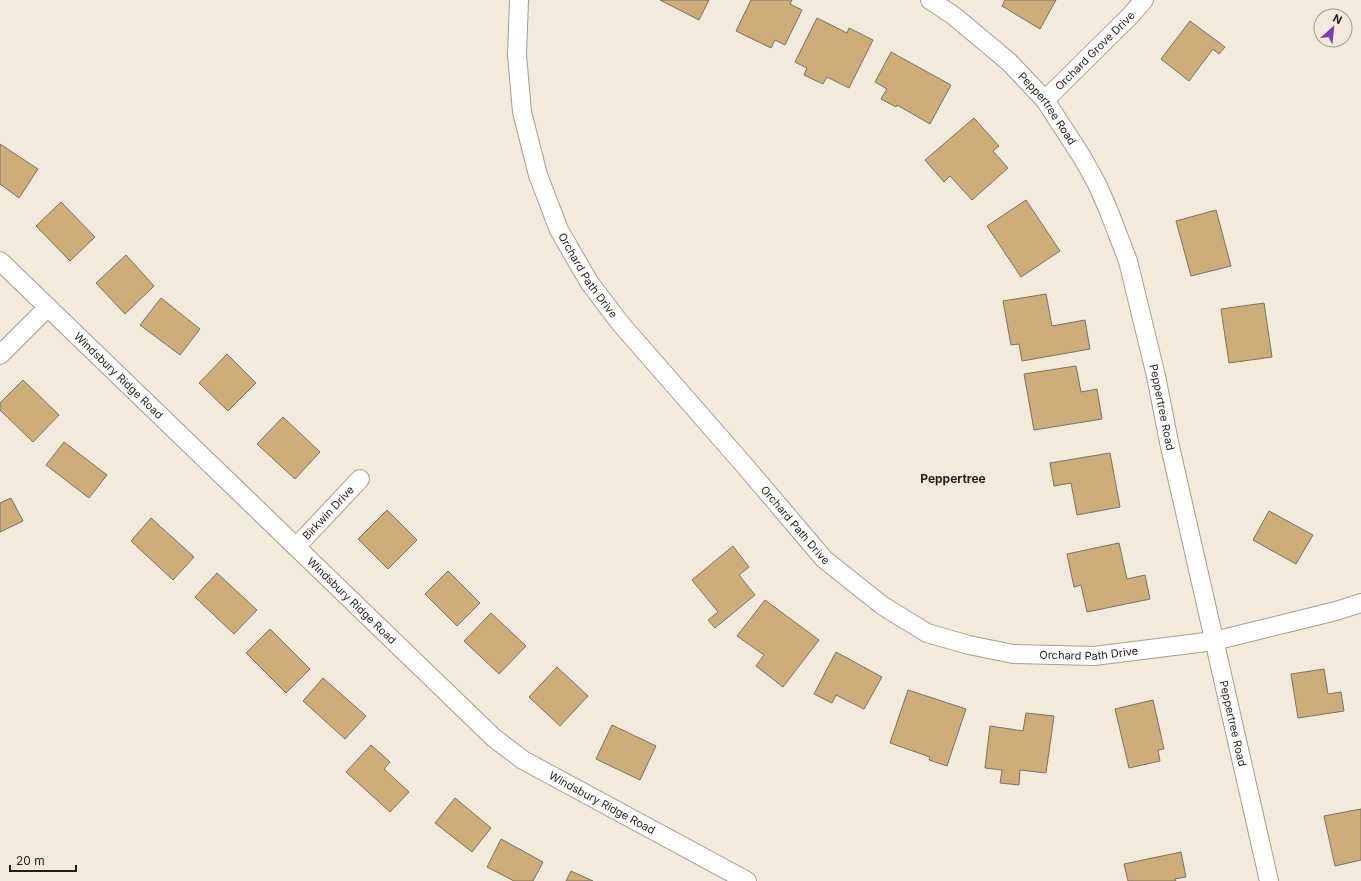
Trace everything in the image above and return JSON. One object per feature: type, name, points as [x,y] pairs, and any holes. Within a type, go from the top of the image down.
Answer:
[{"type":"street","name":"Orchard Path Drive","points":[[519,0],[517,55],[522,112],[538,174],[559,230],[589,282],[620,323],[824,559],[883,606],[927,633],[969,645],[1013,654],[1094,656],[1214,641],[1336,611],[1361,603]]},
{"type":"street","name":"Peppertree Road","points":[[930,0],[954,16],[1009,62],[1045,100],[1082,157],[1097,184],[1128,260],[1156,376],[1169,442],[1269,881]]},
{"type":"street","name":"Orchard Grove Drive","points":[[1045,100],[1124,22],[1144,0]]},
{"type":"street","name":"Windsbury Ridge Road","points":[[0,261],[494,738],[523,760],[747,881]]},
{"type":"street","points":[[0,355],[48,307]]},
{"type":"street","name":"Birkwin Drive","points":[[296,547],[360,479]]},
{"type":"building","points":[[660,0],[709,0],[699,20]]},
{"type":"building","points":[[751,0],[792,0],[790,4],[802,10],[785,45],[775,40],[771,48],[736,31]]},
{"type":"building","points":[[1005,0],[1056,0],[1040,29],[1002,6]]},
{"type":"building","points":[[817,18],[847,33],[849,28],[873,40],[849,88],[827,77],[823,84],[804,75],[807,68],[795,62]]},
{"type":"building","points":[[1190,21],[1225,47],[1219,54],[1213,49],[1189,81],[1161,59]]},
{"type":"building","points":[[891,52],[951,85],[930,124],[897,105],[896,107],[881,99],[887,89],[875,82]]},
{"type":"building","points":[[974,118],[999,146],[993,151],[1008,168],[972,200],[950,176],[944,182],[925,160]]},
{"type":"building","points":[[0,144],[38,169],[19,198],[0,184]]},
{"type":"building","points":[[1026,200],[1060,251],[1021,277],[987,226]]},
{"type":"building","points":[[61,202],[95,237],[70,261],[36,226]]},
{"type":"building","points":[[1216,210],[1231,266],[1191,276],[1176,221]]},
{"type":"building","points":[[126,255],[154,286],[125,314],[96,283]]},
{"type":"building","points":[[1046,294],[1052,326],[1085,320],[1090,349],[1022,361],[1019,344],[1011,345],[1003,301]]},
{"type":"building","points":[[161,298],[200,329],[180,355],[140,325]]},
{"type":"building","points":[[1264,303],[1272,357],[1229,363],[1221,309]]},
{"type":"building","points":[[227,354],[256,383],[228,411],[199,383]]},
{"type":"building","points":[[1076,366],[1081,392],[1097,389],[1102,419],[1034,430],[1024,374]]},
{"type":"building","points":[[23,380],[59,415],[33,442],[0,410],[0,403]]},
{"type":"building","points":[[283,417],[320,452],[295,479],[257,444]]},
{"type":"building","points":[[64,442],[107,475],[89,498],[46,465]]},
{"type":"building","points":[[1110,453],[1120,507],[1077,515],[1071,483],[1054,486],[1050,463]]},
{"type":"building","points":[[11,498],[23,521],[0,532],[0,503]]},
{"type":"building","points":[[387,510],[417,540],[388,569],[358,539]]},
{"type":"building","points":[[1269,511],[1313,535],[1296,564],[1253,540]]},
{"type":"building","points":[[151,518],[194,557],[173,580],[131,541]]},
{"type":"building","points":[[1119,543],[1127,579],[1145,575],[1150,599],[1087,612],[1081,585],[1074,587],[1067,554]]},
{"type":"building","points":[[733,546],[749,567],[739,575],[755,595],[715,628],[708,620],[718,612],[692,580]]},
{"type":"building","points":[[448,571],[480,603],[457,626],[425,594]]},
{"type":"building","points":[[217,573],[257,610],[234,634],[195,597]]},
{"type":"building","points":[[765,600],[819,640],[783,687],[756,666],[764,655],[737,636]]},
{"type":"building","points":[[491,613],[526,646],[499,674],[464,641]]},
{"type":"building","points":[[270,629],[310,669],[286,693],[246,653]]},
{"type":"building","points":[[836,652],[882,677],[864,709],[836,695],[832,703],[814,694]]},
{"type":"building","points":[[557,667],[588,696],[560,726],[529,697]]},
{"type":"building","points":[[1324,669],[1328,694],[1341,692],[1344,711],[1298,718],[1291,674]]},
{"type":"building","points":[[323,678],[366,716],[345,739],[303,701]]},
{"type":"building","points":[[908,690],[966,709],[947,766],[929,760],[930,757],[890,743]]},
{"type":"building","points":[[1153,700],[1164,749],[1158,750],[1160,761],[1129,768],[1115,709]]},
{"type":"building","points":[[1026,713],[1054,716],[1046,773],[1020,770],[1019,785],[1000,783],[1002,770],[985,768],[990,726],[1023,731]]},
{"type":"building","points":[[612,725],[656,746],[640,780],[596,759]]},
{"type":"building","points":[[371,745],[390,762],[384,769],[409,792],[390,812],[346,772]]},
{"type":"building","points":[[455,798],[491,828],[472,852],[435,823]]},
{"type":"building","points":[[1361,809],[1361,860],[1335,866],[1324,816]]},
{"type":"building","points":[[501,839],[543,862],[533,881],[514,881],[487,867]]},
{"type":"building","points":[[1181,852],[1186,877],[1175,879],[1176,881],[1128,881],[1124,864]]},
{"type":"building","points":[[571,871],[593,881],[566,881]]},
{"type":"district","name":"Peppertree","points":[[953,479]]}]
